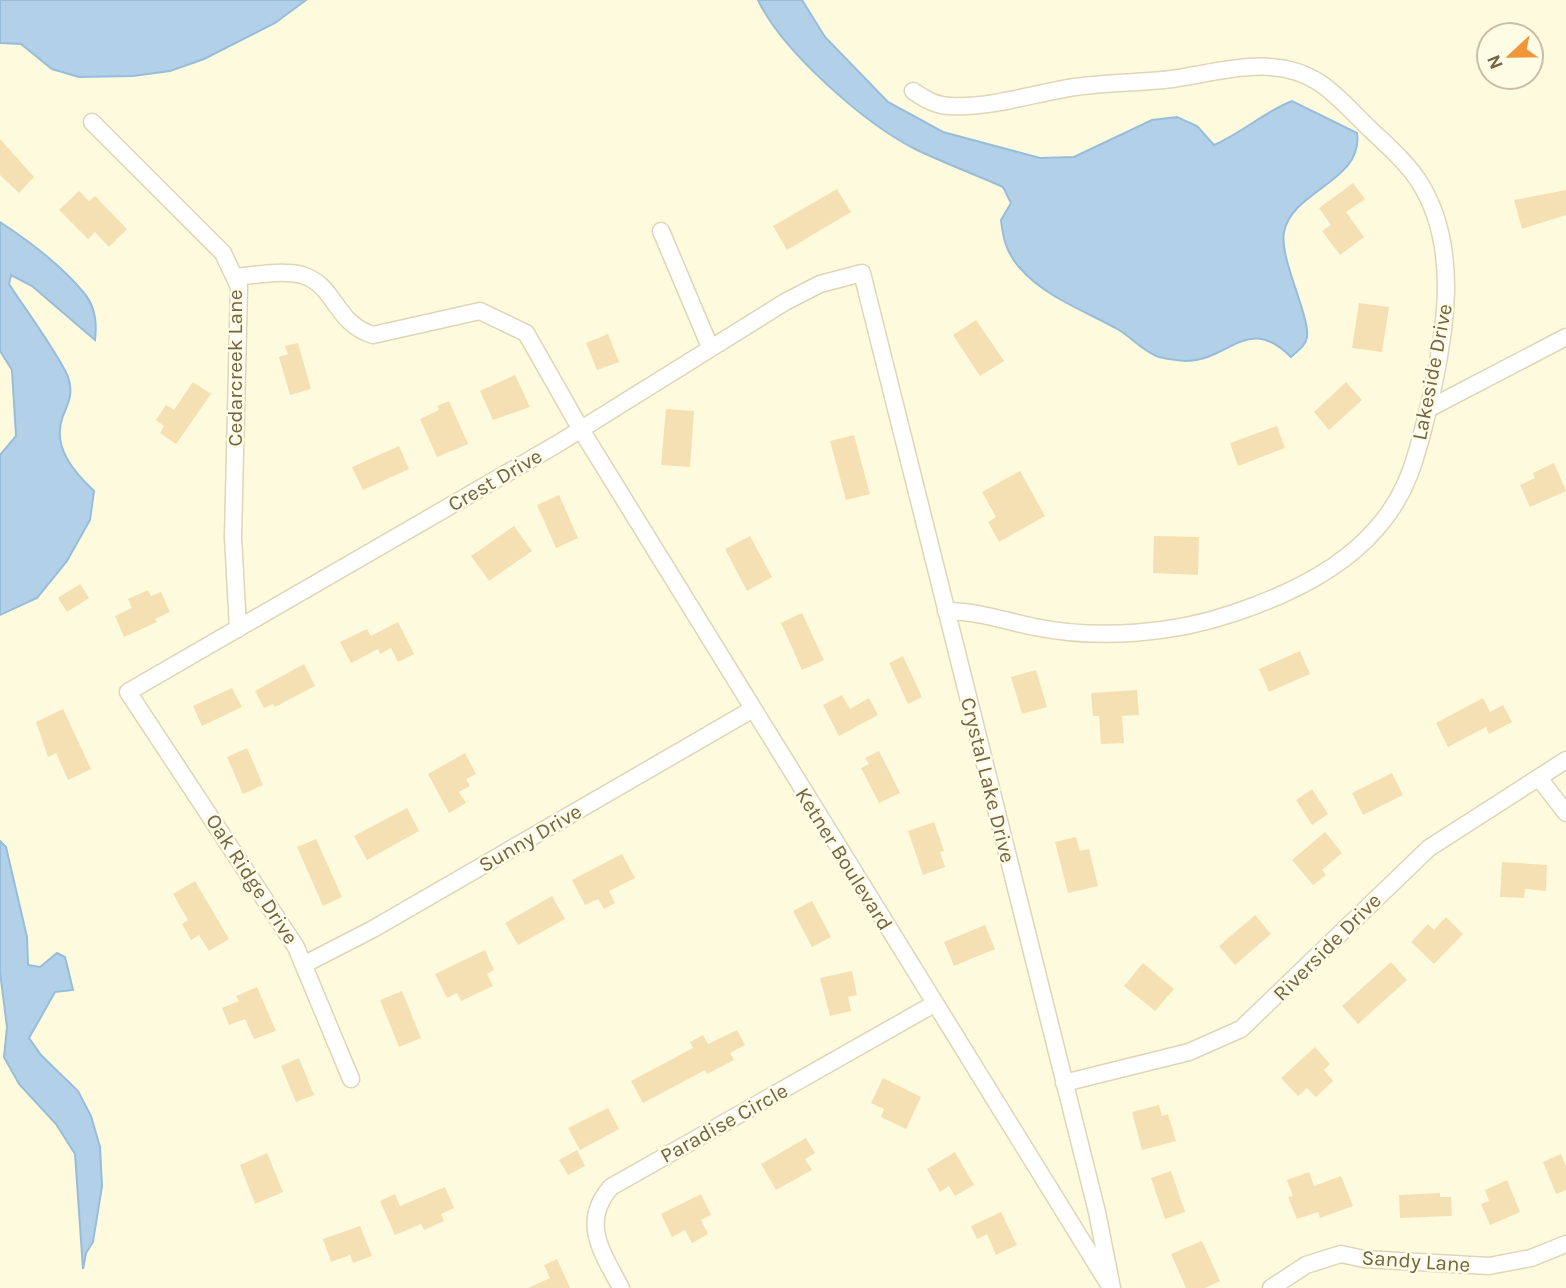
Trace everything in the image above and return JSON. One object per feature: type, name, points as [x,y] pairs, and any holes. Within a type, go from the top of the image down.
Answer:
[{"type":"street","name":"Lakeside Drive","points":[[913,91],[929,102],[948,106],[969,105],[1077,87],[1174,79],[1272,65],[1296,70],[1318,81],[1389,144],[1417,178],[1430,202],[1443,250],[1447,293],[1428,409],[1412,473],[1403,493],[1377,529],[1329,568],[1273,598],[1231,614],[1187,625],[1106,633],[1068,632],[989,615],[946,611]]},
{"type":"street","name":"Cedarcreek Lane","points":[[92,122],[223,253],[239,287],[233,537],[238,628]]},
{"type":"street","points":[[661,230],[710,348]]},
{"type":"street","name":"Crest Drive","points":[[128,692],[580,428],[820,284],[862,273]]},
{"type":"street","name":"Crystal Lake Drive","points":[[862,273],[1097,1212],[1111,1288]]},
{"type":"street","name":"Ketner Boulevard","points":[[235,277],[276,274],[307,278],[329,294],[345,319],[356,330],[373,335],[480,311],[526,332],[580,428],[1111,1288]]},
{"type":"street","points":[[1428,409],[1566,337]]},
{"type":"street","name":"Oak Ridge Drive","points":[[128,692],[305,964],[351,1079]]},
{"type":"street","name":"Sunny Drive","points":[[305,964],[373,929],[752,709]]},
{"type":"street","name":"Riverside Drive","points":[[1064,1083],[1189,1052],[1241,1029],[1429,848],[1566,760]]},
{"type":"street","points":[[1539,778],[1566,813]]},
{"type":"street","name":"Paradise Circle","points":[[621,1288],[595,1230],[594,1213],[611,1187],[934,1004]]},
{"type":"street","name":"Sandy Lane","points":[[1271,1288],[1306,1265],[1341,1254],[1364,1259],[1489,1266],[1531,1258],[1566,1244]]},
{"type":"water","points":[[0,0],[306,0],[275,23],[204,59],[170,71],[133,76],[79,77],[52,69],[21,44],[0,43]]},
{"type":"water","points":[[758,0],[802,0],[825,37],[888,102],[943,132],[1040,158],[1074,157],[1152,120],[1177,117],[1197,126],[1214,145],[1292,101],[1357,133],[1356,149],[1350,163],[1300,206],[1290,218],[1284,232],[1286,256],[1307,328],[1305,343],[1291,357],[1276,345],[1262,339],[1250,339],[1201,359],[1185,361],[1159,357],[1119,330],[1054,296],[1030,278],[1009,252],[1001,220],[1011,203],[1003,187],[915,149],[872,122],[805,63],[785,41]]},
{"type":"water","points":[[0,222],[45,254],[66,273],[91,304],[96,328],[95,340],[32,286],[11,275],[9,284],[66,372],[70,395],[60,427],[62,448],[72,467],[94,491],[90,520],[67,561],[37,598],[0,615],[0,455],[16,436],[12,370],[0,351]]},
{"type":"water","points":[[0,841],[6,847],[27,937],[28,965],[40,967],[57,953],[65,957],[73,990],[55,992],[29,1038],[41,1055],[78,1091],[91,1116],[100,1147],[102,1186],[93,1242],[86,1253],[83,1269],[75,1154],[56,1124],[19,1084],[4,1057],[7,1027],[0,972]]},
{"type":"building","points":[[0,139],[34,177],[19,193],[0,175]]},
{"type":"building","points":[[1353,183],[1365,199],[1346,212],[1364,237],[1340,255],[1322,231],[1331,225],[1319,208]]},
{"type":"building","points":[[837,189],[851,212],[787,250],[773,226]]},
{"type":"building","points":[[1566,190],[1566,215],[1522,229],[1514,200]]},
{"type":"building","points":[[79,191],[89,201],[95,196],[127,229],[109,247],[95,232],[88,239],[59,210]]},
{"type":"building","points":[[1359,303],[1389,307],[1382,352],[1352,348]]},
{"type":"building","points":[[976,320],[1004,361],[980,376],[953,335]]},
{"type":"building","points":[[608,334],[619,362],[597,370],[586,343]]},
{"type":"building","points":[[298,343],[311,389],[290,395],[279,357],[288,354],[285,346]]},
{"type":"building","points":[[515,375],[530,407],[493,420],[480,391]]},
{"type":"building","points":[[193,382],[211,394],[176,444],[160,433],[164,426],[156,420],[166,405],[174,410]]},
{"type":"building","points":[[1346,382],[1362,400],[1329,430],[1314,412]]},
{"type":"building","points":[[449,401],[468,444],[437,457],[420,419],[439,410],[437,406]]},
{"type":"building","points":[[666,409],[694,411],[690,467],[661,465]]},
{"type":"building","points":[[1277,426],[1285,448],[1238,466],[1230,443]]},
{"type":"building","points":[[854,435],[870,494],[846,500],[830,441]]},
{"type":"building","points":[[399,446],[409,469],[363,490],[352,467]]},
{"type":"building","points":[[1554,463],[1566,491],[1530,507],[1520,485],[1535,478],[1533,473]]},
{"type":"building","points":[[1020,471],[1045,516],[999,542],[988,522],[996,517],[982,492]]},
{"type":"building","points":[[559,495],[578,538],[556,548],[537,505]]},
{"type":"building","points":[[514,526],[532,551],[489,581],[471,556]]},
{"type":"building","points":[[750,536],[772,577],[747,591],[725,549]]},
{"type":"building","points":[[1154,536],[1199,537],[1198,575],[1153,573]]},
{"type":"building","points":[[80,584],[89,598],[67,612],[58,598]]},
{"type":"building","points":[[148,590],[151,596],[161,592],[170,612],[155,619],[157,622],[124,637],[115,616],[132,608],[128,599]]},
{"type":"building","points":[[802,613],[824,660],[802,670],[781,623]]},
{"type":"building","points":[[398,622],[414,654],[398,662],[391,648],[380,654],[378,649],[351,663],[340,642],[367,629],[371,636]]},
{"type":"building","points":[[1300,651],[1310,674],[1269,692],[1259,669]]},
{"type":"building","points":[[903,656],[922,697],[908,704],[889,663]]},
{"type":"building","points":[[304,664],[315,686],[275,707],[273,704],[264,708],[255,691]]},
{"type":"building","points":[[1036,670],[1047,707],[1022,714],[1011,677]]},
{"type":"building","points":[[232,688],[242,707],[202,726],[193,706]]},
{"type":"building","points":[[1137,690],[1139,715],[1122,716],[1124,743],[1101,744],[1099,716],[1093,716],[1091,693]]},
{"type":"building","points":[[842,695],[850,709],[869,698],[878,715],[839,736],[823,705]]},
{"type":"building","points":[[1483,698],[1490,712],[1503,705],[1512,722],[1489,734],[1486,727],[1448,747],[1436,723]]},
{"type":"building","points":[[63,709],[91,769],[68,780],[56,753],[48,757],[36,722]]},
{"type":"building","points":[[247,748],[263,785],[243,794],[227,757]]},
{"type":"building","points":[[879,751],[900,793],[879,803],[861,768],[869,764],[865,758]]},
{"type":"building","points":[[465,753],[476,774],[466,779],[470,786],[459,792],[466,803],[449,813],[428,774]]},
{"type":"building","points":[[1392,773],[1403,795],[1363,815],[1352,793]]},
{"type":"building","points":[[1312,789],[1328,814],[1312,825],[1296,800]]},
{"type":"building","points":[[407,808],[419,831],[367,860],[354,836]]},
{"type":"building","points":[[934,822],[944,851],[940,852],[945,867],[923,875],[908,831]]},
{"type":"building","points":[[1325,832],[1342,853],[1322,870],[1326,875],[1313,885],[1292,860]]},
{"type":"building","points":[[1076,837],[1080,851],[1089,849],[1098,886],[1068,893],[1055,842]]},
{"type":"building","points":[[316,839],[342,897],[323,906],[297,847]]},
{"type":"building","points":[[622,854],[635,878],[609,891],[615,903],[604,909],[598,899],[585,905],[572,880]]},
{"type":"building","points":[[1502,862],[1547,865],[1546,891],[1525,889],[1524,898],[1500,897]]},
{"type":"building","points":[[195,881],[229,939],[209,951],[199,935],[191,940],[182,924],[188,920],[173,894]]},
{"type":"building","points":[[552,896],[565,919],[518,945],[505,923]]},
{"type":"building","points":[[812,901],[831,937],[812,947],[793,911]]},
{"type":"building","points":[[1255,915],[1271,934],[1235,965],[1219,946]]},
{"type":"building","points":[[1446,917],[1463,934],[1434,964],[1411,942],[1428,924],[1434,930]]},
{"type":"building","points":[[985,925],[995,949],[954,966],[944,942]]},
{"type":"building","points":[[485,950],[494,970],[487,974],[493,986],[461,1001],[457,993],[447,998],[435,974]]},
{"type":"building","points":[[1391,962],[1407,980],[1358,1024],[1342,1006]]},
{"type":"building","points":[[1143,963],[1174,989],[1155,1011],[1124,986]]},
{"type":"building","points":[[852,971],[857,995],[848,997],[851,1011],[830,1016],[820,978]]},
{"type":"building","points":[[257,987],[276,1031],[254,1039],[245,1019],[229,1025],[222,1008],[239,1001],[236,996]]},
{"type":"building","points":[[402,991],[421,1038],[399,1047],[380,1000]]},
{"type":"building","points":[[737,1030],[745,1045],[730,1053],[734,1060],[707,1074],[705,1070],[643,1103],[631,1081],[693,1048],[690,1042],[703,1035],[708,1044]]},
{"type":"building","points":[[1315,1047],[1330,1064],[1324,1070],[1333,1081],[1316,1097],[1307,1088],[1298,1096],[1281,1078]]},
{"type":"building","points":[[299,1058],[314,1095],[296,1102],[281,1066]]},
{"type":"building","points":[[883,1078],[921,1097],[906,1129],[881,1117],[884,1109],[871,1103]]},
{"type":"building","points":[[1159,1105],[1162,1116],[1168,1114],[1176,1141],[1142,1150],[1132,1112]]},
{"type":"building","points":[[608,1108],[619,1129],[580,1150],[568,1128]]},
{"type":"building","points":[[806,1138],[815,1153],[805,1159],[812,1170],[776,1190],[761,1164]]},
{"type":"building","points":[[577,1150],[585,1166],[568,1175],[559,1160]]},
{"type":"building","points":[[955,1152],[974,1185],[955,1196],[949,1186],[940,1192],[927,1169]]},
{"type":"building","points":[[267,1153],[283,1192],[255,1204],[240,1165]]},
{"type":"building","points":[[1561,1154],[1566,1166],[1566,1190],[1556,1194],[1543,1162]]},
{"type":"building","points":[[1171,1171],[1185,1212],[1165,1219],[1151,1178]]},
{"type":"building","points":[[1309,1172],[1314,1186],[1341,1176],[1353,1206],[1320,1218],[1318,1212],[1297,1219],[1288,1197],[1293,1196],[1287,1180]]},
{"type":"building","points":[[1507,1180],[1520,1212],[1490,1225],[1481,1204],[1489,1201],[1485,1190]]},
{"type":"building","points":[[445,1187],[454,1208],[441,1214],[444,1221],[424,1230],[421,1224],[395,1235],[380,1201],[395,1194],[400,1206]]},
{"type":"building","points":[[1440,1193],[1440,1197],[1451,1197],[1452,1216],[1400,1218],[1399,1195]]},
{"type":"building","points":[[701,1194],[711,1215],[701,1220],[708,1234],[692,1243],[685,1230],[672,1237],[661,1214]]},
{"type":"building","points":[[1001,1212],[1017,1245],[996,1255],[987,1234],[977,1239],[971,1226]]},
{"type":"building","points":[[360,1226],[372,1256],[353,1263],[350,1255],[331,1262],[323,1239]]},
{"type":"building","points":[[1202,1241],[1220,1281],[1205,1288],[1186,1288],[1171,1254]]},
{"type":"building","points":[[557,1259],[570,1288],[528,1288],[550,1278],[544,1265]]}]
